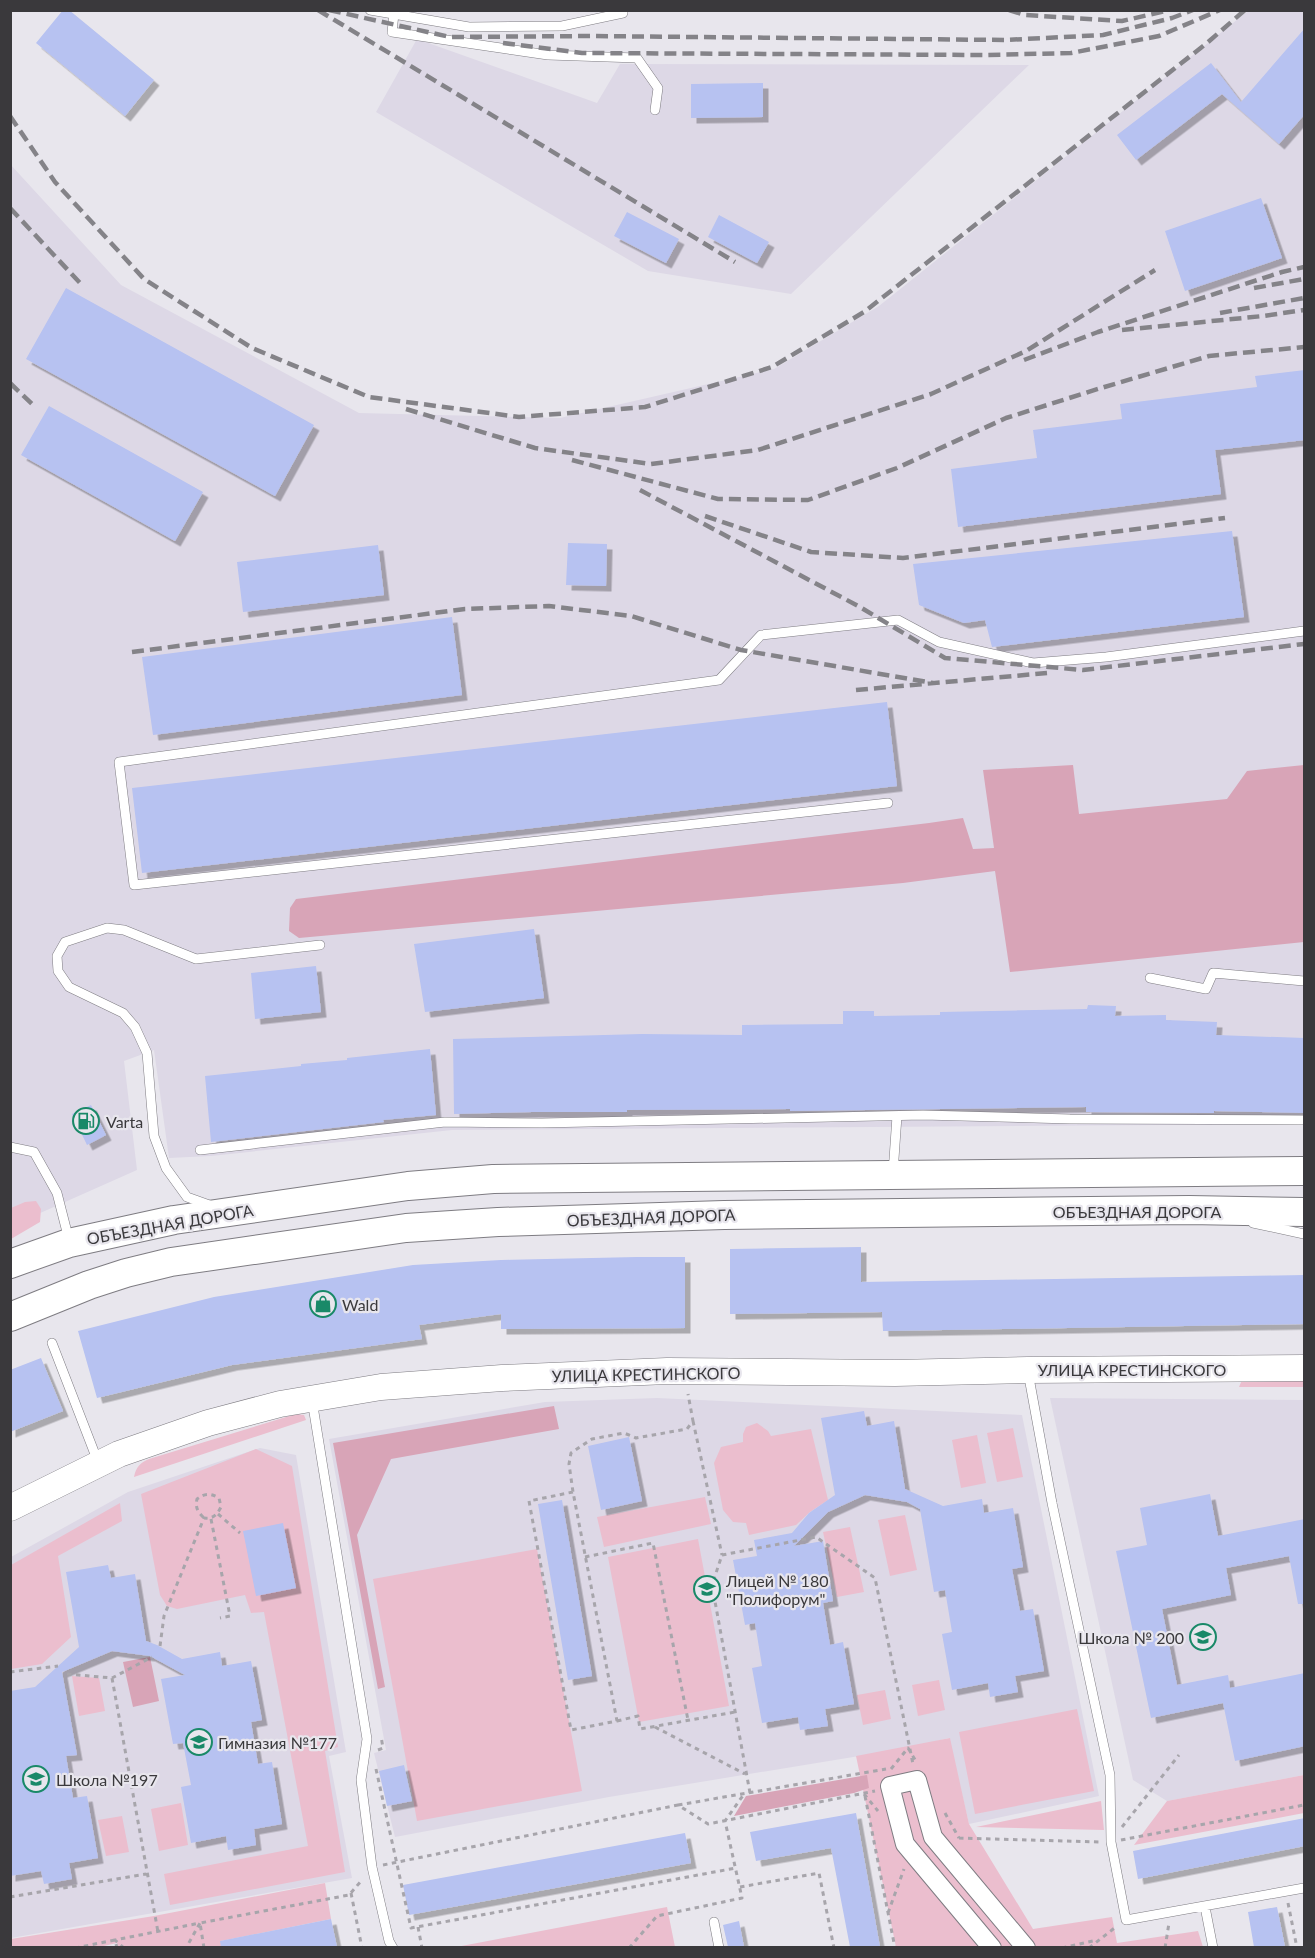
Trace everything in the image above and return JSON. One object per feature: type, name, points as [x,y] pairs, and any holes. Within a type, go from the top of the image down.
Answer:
[{"type":"main road","name":"ОБЪЕЗДНАЯ ДОРОГА","points":[[10,1264],[69,1243],[174,1220],[408,1186],[494,1179],[1305,1171]]},
{"type":"main road","name":"ОБЪЕЗДНАЯ ДОРОГА","points":[[10,1317],[89,1285],[171,1262],[406,1228],[498,1222],[724,1215],[1189,1210],[1305,1212]]},
{"type":"street","name":"УЛИЦА КРЕСТИНСКОГО","points":[[10,1508],[119,1454],[208,1424],[280,1404],[381,1387],[502,1378],[667,1371],[896,1373],[1305,1368]]},
{"type":"street","points":[[992,1947],[905,1844],[891,1777],[918,1780],[933,1837],[1026,1947]]},
{"type":"lane","points":[[370,10],[469,27],[562,26],[623,13]]},
{"type":"lane","points":[[394,14],[392,32],[548,55],[637,58],[658,88],[655,110]]},
{"type":"lane","points":[[888,803],[134,885],[119,762],[719,680],[761,635],[887,621],[898,620],[939,642],[1033,663],[1106,657],[1305,631]]},
{"type":"lane","points":[[228,1212],[187,1197],[166,1168],[153,1136],[147,1053],[135,1027],[123,1013],[69,987],[58,971],[57,956],[65,942],[106,928],[124,930],[195,958],[320,945]]},
{"type":"lane","points":[[1150,978],[1206,989],[1214,973],[1305,981]]},
{"type":"lane","points":[[200,1150],[445,1122],[542,1123],[897,1116],[1305,1120]]},
{"type":"lane","points":[[893,1175],[897,1116]]},
{"type":"lane","points":[[10,1147],[34,1152],[57,1193],[69,1243]]},
{"type":"lane","points":[[1189,1210],[1305,1234]]},
{"type":"lane","points":[[52,1343],[99,1464]]},
{"type":"lane","points":[[1028,1370],[1052,1503],[1110,1775],[1111,1842],[1126,1920],[1305,1888]]},
{"type":"lane","points":[[312,1398],[367,1738],[361,1780],[372,1867],[389,1941],[393,1947]]},
{"type":"lane","points":[[1205,1907],[1213,1947]]},
{"type":"lane","points":[[714,1922],[719,1947]]},
{"type":"path","points":[[688,1394],[722,1555],[712,1585],[750,1793]]},
{"type":"path","points":[[617,1720],[573,1492],[569,1464],[571,1453],[592,1439],[624,1433],[636,1438],[687,1429],[693,1421]]},
{"type":"path","points":[[573,1492],[529,1501],[571,1730],[638,1716],[640,1729],[735,1712]]},
{"type":"path","points":[[212,1493],[219,1498],[221,1507],[218,1514],[211,1518],[204,1518],[198,1512],[197,1498],[212,1493]]},
{"type":"path","points":[[218,1514],[240,1533]]},
{"type":"path","points":[[160,1646],[164,1616],[204,1518]]},
{"type":"path","points":[[211,1518],[230,1616],[220,1618]]},
{"type":"path","points":[[722,1555],[816,1538],[875,1578],[909,1748],[918,1780]]},
{"type":"path","points":[[585,1557],[653,1543],[688,1720]]},
{"type":"path","points":[[67,1674],[112,1678],[152,1657]]},
{"type":"path","points":[[10,1672],[58,1666]]},
{"type":"path","points":[[112,1678],[158,1932]]},
{"type":"path","points":[[654,1726],[746,1774]]},
{"type":"path","points":[[678,1805],[708,1824],[864,1794],[891,1777],[909,1748]]},
{"type":"path","points":[[1111,1842],[1179,1755]]},
{"type":"path","points":[[75,1947],[349,1895],[372,1867],[678,1805],[750,1793],[891,1777]]},
{"type":"path","points":[[629,1947],[657,1916],[742,1899],[725,1821],[744,1794]]},
{"type":"path","points":[[864,1794],[895,1947]]},
{"type":"path","points":[[933,1837],[1111,1842],[1305,1805]]},
{"type":"path","points":[[888,1913],[911,1850]]},
{"type":"path","points":[[397,1862],[411,1928],[736,1868]]},
{"type":"path","points":[[740,1887],[819,1873],[834,1947]]},
{"type":"path","points":[[10,1897],[146,1874]]},
{"type":"path","points":[[351,1893],[362,1947]]},
{"type":"path","points":[[1285,1893],[1297,1947]]},
{"type":"path","points":[[1165,1947],[1171,1912]]},
{"type":"path","points":[[1089,1947],[1126,1920]]},
{"type":"path","points":[[186,1947],[200,1923]]},
{"type":"path","points":[[200,1923],[204,1947]]},
{"type":"path","points":[[418,1927],[422,1947]]},
{"type":"path","points":[[115,1940],[117,1947]]},
{"type":"path","points":[[115,1940],[124,1947]]},
{"type":"path","points":[[1062,1947],[1099,1940]]},
{"type":"shaded area","points":[[1248,11],[1304,11],[1304,1124],[452,1130],[211,1156],[169,1158],[154,1050],[124,1061],[137,1170],[11,1226],[10,164],[121,285],[359,413],[560,418],[774,369],[879,306]]},
{"type":"shaded area","points":[[417,39],[597,103],[620,64],[1029,65],[791,294],[648,271],[376,112]]},
{"type":"shaded area","points":[[1073,765],[1079,814],[1227,799],[1247,771],[1304,765],[1304,942],[1010,972],[995,871],[903,883],[299,938],[289,931],[290,908],[296,899],[963,818],[973,849],[994,848],[983,770]]},
{"type":"shaded area","points":[[36,1201],[41,1209],[40,1222],[11,1239],[11,1208],[25,1202]]},
{"type":"shaded area","points":[[1304,1377],[1304,1387],[1239,1387],[1242,1380]]},
{"type":"shaded area","name":"Лицей № 180 \"Полифорум\"","points":[[657,1398],[1022,1415],[1099,1796],[969,1824],[949,1738],[908,1748],[609,1797],[395,1837],[374,1753],[386,1750],[329,1439],[545,1402]]},
{"type":"shaded area","name":"Школа № 200","points":[[1050,1398],[1304,1400],[1304,1775],[1167,1801],[1133,1780]]},
{"type":"shaded area","points":[[554,1406],[559,1429],[391,1459],[357,1535],[385,1687],[378,1689],[333,1443]]},
{"type":"shaded area","points":[[296,1414],[304,1415],[306,1420],[134,1477],[139,1466],[149,1459]]},
{"type":"shaded area","points":[[757,1423],[771,1436],[811,1429],[828,1500],[796,1525],[749,1535],[746,1523],[733,1522],[723,1510],[714,1463],[721,1447],[743,1442],[746,1427]]},
{"type":"shaded area","points":[[1013,1428],[1023,1477],[997,1482],[987,1433]]},
{"type":"shaded area","points":[[977,1435],[986,1483],[961,1488],[952,1440]]},
{"type":"shaded area","points":[[260,1448],[296,1455],[346,1752],[329,1756],[352,1878],[11,1938],[11,1557],[128,1492]]},
{"type":"shaded area","points":[[256,1449],[292,1466],[338,1747],[325,1751],[345,1872],[170,1905],[164,1874],[308,1846],[264,1612],[251,1613],[245,1595],[177,1609],[167,1606],[160,1595],[141,1494]]},
{"type":"shaded area","points":[[705,1497],[711,1524],[604,1547],[597,1517]]},
{"type":"shaded area","points":[[120,1503],[122,1521],[58,1556],[71,1637],[42,1664],[11,1669],[11,1565]]},
{"type":"shaded area","points":[[905,1515],[917,1570],[890,1576],[878,1520]]},
{"type":"shaded area","points":[[850,1527],[864,1592],[837,1597],[823,1532]]},
{"type":"shaded area","points":[[698,1539],[729,1706],[639,1722],[608,1557]]},
{"type":"shaded area","points":[[537,1549],[582,1791],[417,1821],[373,1579]]},
{"type":"shaded area","points":[[150,1657],[159,1701],[133,1707],[123,1662]]},
{"type":"shaded area","points":[[72,1676],[99,1678],[105,1711],[79,1716]]},
{"type":"shaded area","points":[[939,1680],[945,1710],[918,1716],[912,1685]]},
{"type":"shaded area","points":[[885,1690],[891,1719],[863,1725],[857,1695]]},
{"type":"shaded area","points":[[1077,1709],[1094,1791],[975,1814],[959,1732]]},
{"type":"shaded area","points":[[950,1738],[969,1824],[1033,1929],[1112,1917],[1117,1943],[1198,1931],[1203,1947],[896,1947],[856,1756]]},
{"type":"shaded area","points":[[867,1775],[869,1788],[854,1793],[734,1816],[746,1796]]},
{"type":"shaded area","points":[[1304,1775],[1304,1813],[1134,1845],[1167,1801]]},
{"type":"shaded area","points":[[1101,1801],[1104,1830],[975,1827],[976,1827]]},
{"type":"shaded area","points":[[181,1803],[188,1845],[159,1851],[151,1809]]},
{"type":"shaded area","points":[[122,1816],[129,1852],[106,1856],[98,1820]]},
{"type":"shaded area","points":[[325,1883],[331,1919],[221,1941],[222,1947],[118,1948],[117,1943],[95,1948],[11,1948],[11,1939],[154,1916]]},
{"type":"shaded area","points":[[667,1907],[675,1947],[451,1948]]},
{"type":"building","points":[[63,10],[69,10],[154,80],[125,116],[36,43]]},
{"type":"building","points":[[1305,28],[1305,114],[1279,144],[1222,94],[1136,160],[1117,135],[1211,63],[1241,102]]},
{"type":"building","points":[[763,83],[763,117],[691,118],[691,84]]},
{"type":"building","points":[[1261,198],[1282,258],[1185,291],[1165,231]]},
{"type":"building","points":[[627,212],[679,239],[666,263],[614,236]]},
{"type":"building","points":[[719,215],[769,242],[757,263],[708,237]]},
{"type":"building","points":[[66,288],[314,425],[275,496],[26,359]]},
{"type":"building","points":[[1305,370],[1305,440],[1215,450],[1221,494],[958,527],[951,469],[1037,458],[1033,430],[1122,419],[1120,404],[1257,387],[1255,376]]},
{"type":"building","points":[[49,406],[203,492],[175,541],[21,455]]},
{"type":"building","points":[[1232,531],[1244,617],[992,647],[985,620],[964,623],[919,605],[913,564]]},
{"type":"building","points":[[568,543],[607,544],[606,586],[566,585]]},
{"type":"building","points":[[378,545],[384,595],[243,612],[237,562]]},
{"type":"building","points":[[452,617],[462,695],[153,735],[142,657]]},
{"type":"building","points":[[887,702],[897,786],[142,873],[132,788]]},
{"type":"building","points":[[534,929],[544,998],[425,1012],[414,944]]},
{"type":"building","points":[[316,966],[321,1012],[255,1019],[251,973]]},
{"type":"building","points":[[1088,1005],[1116,1006],[1115,1016],[1166,1015],[1166,1020],[1217,1022],[1216,1035],[1305,1038],[1305,1113],[1086,1112],[1086,1107],[790,1111],[790,1109],[627,1110],[627,1112],[454,1114],[453,1039],[642,1034],[742,1035],[742,1025],[843,1024],[843,1011],[874,1011],[874,1016],[940,1015],[940,1012],[1087,1009]]},
{"type":"building","points":[[430,1049],[436,1115],[211,1142],[205,1076]]},
{"type":"building","points":[[91,1105],[106,1135],[87,1145],[72,1114]]},
{"type":"building","points":[[861,1247],[861,1282],[1305,1275],[1305,1324],[883,1331],[882,1312],[730,1314],[730,1249]]},
{"type":"building","points":[[685,1257],[685,1328],[501,1329],[501,1314],[419,1325],[422,1339],[232,1365],[97,1398],[78,1331],[214,1297],[413,1265],[501,1260]]},
{"type":"building","points":[[41,1358],[63,1411],[10,1432],[10,1370]]},
{"type":"building","points":[[864,1411],[867,1426],[894,1421],[905,1489],[943,1506],[982,1499],[984,1513],[1013,1508],[1023,1567],[1012,1569],[1020,1611],[1033,1609],[1044,1671],[1015,1676],[1018,1692],[990,1697],[988,1683],[952,1690],[942,1634],[952,1632],[945,1590],[934,1592],[920,1509],[907,1502],[865,1495],[828,1512],[794,1546],[823,1541],[833,1601],[823,1603],[830,1645],[843,1642],[854,1704],[825,1709],[828,1726],[800,1730],[798,1717],[762,1723],[752,1668],[762,1666],[755,1623],[745,1625],[733,1560],[757,1556],[754,1540],[792,1533],[809,1513],[835,1495],[821,1418]]},
{"type":"building","points":[[629,1437],[642,1501],[601,1510],[588,1446]]},
{"type":"building","points":[[1210,1494],[1218,1536],[1305,1519],[1305,1604],[1298,1604],[1289,1556],[1226,1568],[1231,1595],[1162,1609],[1177,1685],[1228,1675],[1230,1688],[1305,1673],[1305,1746],[1235,1761],[1223,1703],[1151,1718],[1116,1551],[1147,1545],[1140,1508]]},
{"type":"building","points":[[562,1500],[592,1676],[568,1680],[538,1504]]},
{"type":"building","points":[[283,1523],[296,1588],[256,1596],[243,1531]]},
{"type":"building","points":[[108,1565],[111,1578],[135,1574],[146,1641],[182,1659],[220,1652],[222,1666],[251,1661],[262,1720],[251,1722],[258,1764],[272,1762],[282,1824],[254,1829],[256,1845],[228,1850],[226,1836],[191,1843],[181,1787],[191,1785],[183,1743],[173,1744],[161,1679],[185,1675],[150,1656],[112,1651],[62,1672],[77,1755],[66,1756],[73,1798],[87,1796],[98,1858],[69,1863],[72,1879],[44,1884],[41,1871],[10,1876],[10,1691],[35,1687],[79,1647],[66,1572]]},
{"type":"building","points":[[404,1765],[412,1801],[387,1806],[379,1771]]},
{"type":"building","points":[[856,1813],[880,1947],[850,1947],[831,1848],[756,1861],[750,1832]]},
{"type":"building","points":[[1305,1818],[1305,1846],[1138,1879],[1133,1851]]},
{"type":"building","points":[[685,1833],[691,1863],[409,1915],[403,1885]]},
{"type":"building","points":[[1277,1907],[1285,1947],[1254,1947],[1248,1912]]},
{"type":"building","points":[[331,1919],[337,1947],[221,1947],[220,1941]]},
{"type":"building","points":[[739,1921],[744,1947],[728,1947],[723,1925]]},
{"type":"railway","points":[[318,10],[735,262]]},
{"type":"railway","points":[[329,10],[450,37],[1005,40],[1103,35],[1172,18],[1193,10]]},
{"type":"railway","points":[[1009,10],[1025,15],[1122,21],[1166,11]]},
{"type":"railway","points":[[503,43],[582,53],[985,55],[1071,53],[1159,36],[1220,10]]},
{"type":"railway","points":[[10,116],[55,182],[144,279],[252,348],[369,397],[519,417],[645,407],[772,367],[864,312],[1207,43],[1245,10]]},
{"type":"railway","points":[[10,208],[80,283]]},
{"type":"railway","points":[[1024,360],[1098,332],[1282,272],[1304,267]]},
{"type":"railway","points":[[406,409],[535,448],[651,464],[758,450],[931,394],[1026,351],[1155,270]]},
{"type":"railway","points":[[1254,288],[1304,279]]},
{"type":"railway","points":[[1220,313],[1304,298]]},
{"type":"railway","points":[[1122,330],[1304,310]]},
{"type":"railway","points":[[572,460],[718,499],[808,500],[897,468],[1006,418],[1101,388],[1209,356],[1304,347]]},
{"type":"railway","points":[[10,383],[32,404]]},
{"type":"railway","points":[[640,490],[860,607],[945,658],[1083,670],[1304,644]]},
{"type":"railway","points":[[705,516],[811,552],[903,558],[1225,518]]},
{"type":"railway","points":[[132,652],[465,609],[549,606],[631,616],[741,650],[933,683]]},
{"type":"railway","points":[[856,690],[1047,673]]},
{"type":"place","name":"Varta","points":[[86,1121]]},
{"type":"place","name":"Wald","points":[[323,1304]]},
{"type":"place","name":"Лицей № 180 \"Полифорум\"","points":[[707,1589]]},
{"type":"place","name":"Школа № 200","points":[[1203,1637]]},
{"type":"place","name":"Гимназия №177","points":[[199,1742]]},
{"type":"place","name":"Школа №197","points":[[36,1779]]}]
